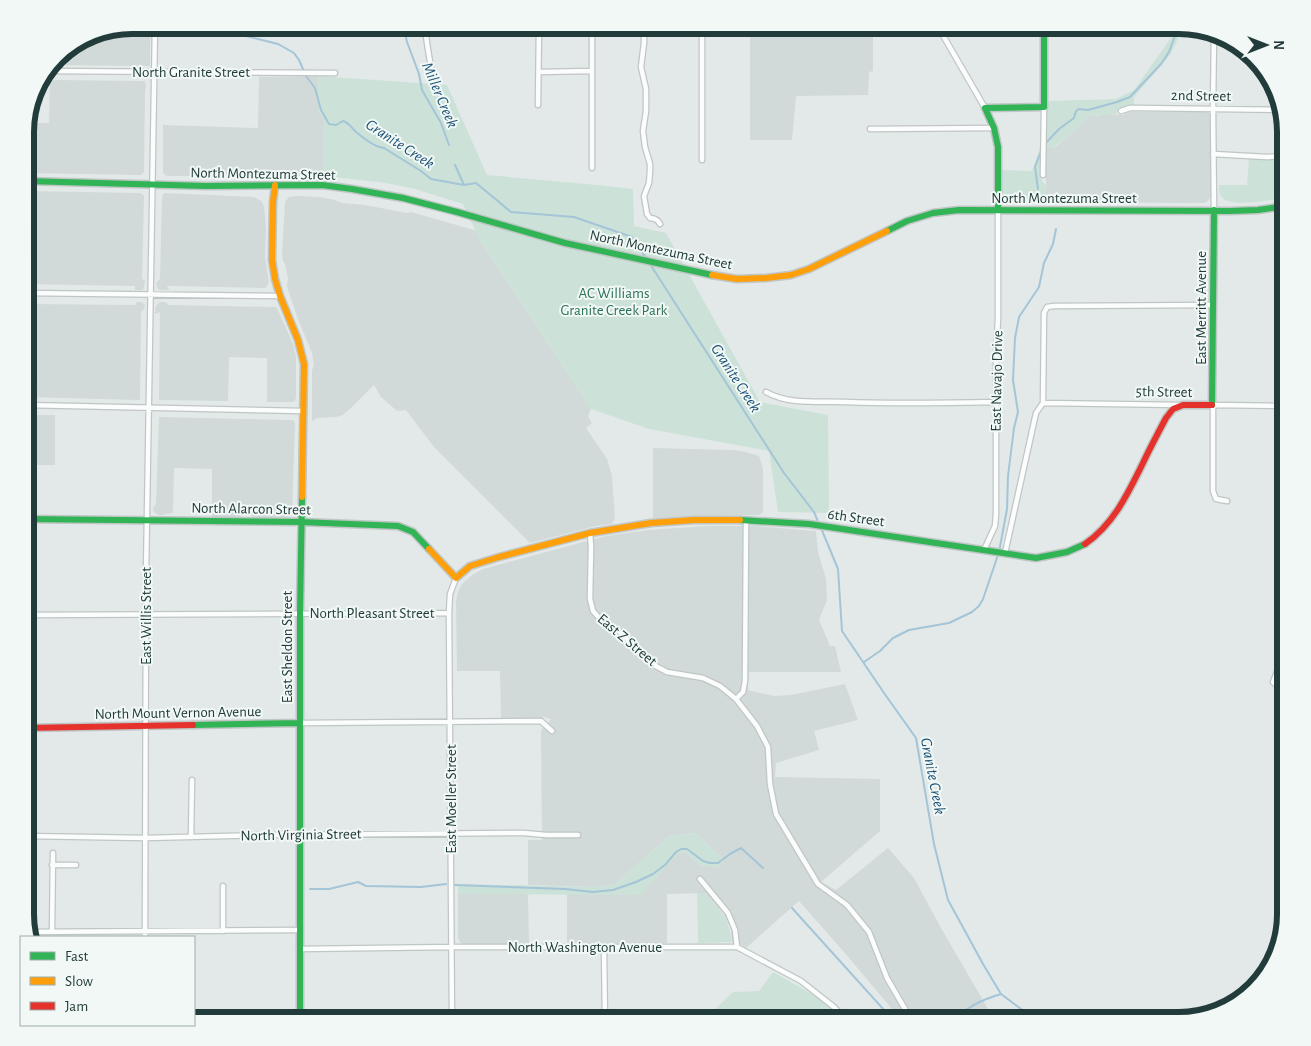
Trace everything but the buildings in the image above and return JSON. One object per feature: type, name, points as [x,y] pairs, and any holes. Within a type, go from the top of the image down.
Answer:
[{"type":"main road","points":[[998,210],[998,147],[994,128],[985,108],[1044,107],[1044,34]]},
{"type":"main road","name":"North Montezuma Street","points":[[34,181],[206,186],[322,185],[352,189],[403,198],[565,243],[737,279],[766,278],[818,266],[908,220],[933,213],[959,210],[1258,210],[1277,207]]},
{"type":"main road","name":"East Sheldon Street","points":[[275,185],[272,260],[275,279],[298,340],[304,364],[300,613],[300,1012]]},
{"type":"main road","name":"East Merritt Avenue","points":[[1213,405],[1214,210]]},
{"type":"main road","name":"5th Street","points":[[1183,405],[1213,405]]},
{"type":"main road","name":"6th Street","points":[[456,578],[470,566],[590,533],[674,521],[746,520],[809,524],[1036,558],[1054,556],[1083,545],[1095,538],[1107,526],[1116,513],[1166,418],[1173,409],[1183,405]]},
{"type":"main road","name":"North Alarcon Street","points":[[34,518],[301,522],[398,526],[413,532],[456,578]]},
{"type":"main road","name":"North Mount Vernon Avenue","points":[[34,728],[300,723]]},
{"type":"street","name":"East Willis Street","points":[[145,936],[147,520],[155,34]]},
{"type":"street","points":[[426,34],[433,82]]},
{"type":"street","points":[[538,105],[539,34]]},
{"type":"street","points":[[592,34],[592,168]]},
{"type":"street","points":[[644,34],[641,66],[646,90],[646,111],[643,130],[650,172],[649,183],[644,196],[647,214],[660,224]]},
{"type":"street","points":[[702,34],[702,160]]},
{"type":"street","points":[[943,34],[985,108]]},
{"type":"street","points":[[1214,40],[1214,210]]},
{"type":"street","name":"North Granite Street","points":[[55,71],[336,73]]},
{"type":"street","points":[[539,72],[592,71]]},
{"type":"street","points":[[1043,175],[1044,107]]},
{"type":"street","name":"2nd Street","points":[[1121,111],[1130,108],[1275,110]]},
{"type":"street","points":[[870,129],[994,128]]},
{"type":"street","points":[[1214,154],[1277,156]]},
{"type":"street","name":"East Navajo Drive","points":[[984,550],[995,526],[996,514],[998,210]]},
{"type":"street","points":[[34,293],[280,296]]},
{"type":"street","points":[[1000,553],[1036,413],[1043,403],[1044,313],[1047,307],[1213,306]]},
{"type":"street","points":[[766,392],[775,397],[800,401],[880,404],[996,402]]},
{"type":"street","name":"5th Street","points":[[1043,403],[1183,405]]},
{"type":"street","points":[[34,405],[303,411]]},
{"type":"street","points":[[1213,405],[1213,491],[1216,500],[1227,501]]},
{"type":"street","name":"5th Street","points":[[1213,405],[1277,406]]},
{"type":"street","points":[[736,699],[743,692],[745,682],[746,520]]},
{"type":"street","name":"East Z Street","points":[[590,533],[590,598],[593,611],[601,620],[620,632],[650,664],[667,672],[703,678],[720,686],[736,699],[757,726],[768,747],[770,784],[776,814],[818,884],[847,906],[868,932],[887,978],[907,1012]]},
{"type":"street","name":"East Moeller Street","points":[[452,1012],[449,613],[450,594],[456,578]]},
{"type":"street","name":"North Pleasant Street","points":[[34,615],[449,613]]},
{"type":"street","points":[[1277,672],[1273,682],[1277,686]]},
{"type":"street","name":"North Mount Vernon Avenue","points":[[300,723],[541,721],[552,731]]},
{"type":"street","points":[[191,837],[192,780]]},
{"type":"street","name":"North Virginia Street","points":[[34,836],[145,838],[267,835],[578,835]]},
{"type":"street","points":[[52,932],[53,853]]},
{"type":"street","points":[[52,865],[76,865]]},
{"type":"street","points":[[700,879],[728,913],[735,930],[737,947]]},
{"type":"street","points":[[223,886],[223,931]]},
{"type":"street","points":[[36,932],[299,930]]},
{"type":"street","points":[[604,947],[605,1012]]},
{"type":"street","name":"North Washington Avenue","points":[[299,949],[737,947],[801,981],[839,1012]]},
{"type":"shaded area","points":[[150,34],[149,66],[60,65],[77,50],[94,41],[119,35]]},
{"type":"shaded area","points":[[750,34],[873,34],[873,71],[869,72],[868,95],[796,96],[792,140],[750,140]]},
{"type":"shaded area","points":[[318,76],[318,109],[324,120],[323,176],[167,176],[163,173],[163,125],[258,128],[259,77]]},
{"type":"shaded area","points":[[50,80],[145,81],[144,172],[141,175],[34,173],[34,123],[49,123]]},
{"type":"shaded area","points":[[1129,112],[1210,113],[1211,197],[1208,201],[1204,203],[1046,202],[1046,148],[1054,148],[1085,121],[1087,116],[1104,114],[1123,115]]},
{"type":"shaded area","points":[[34,191],[140,193],[143,195],[142,279],[145,280],[142,290],[135,290],[135,286],[34,284]]},
{"type":"shaded area","points":[[165,193],[254,197],[261,201],[264,206],[266,228],[265,257],[269,283],[267,286],[265,288],[168,286],[167,288],[170,290],[158,289],[156,283],[160,279],[162,199]]},
{"type":"shaded area","points":[[289,197],[320,197],[342,203],[365,205],[407,213],[411,212],[474,230],[482,235],[480,241],[591,409],[588,416],[592,423],[586,428],[607,459],[612,476],[615,518],[612,524],[596,526],[530,543],[434,447],[406,410],[397,411],[381,397],[374,385],[343,415],[317,418],[312,421],[312,370],[314,366],[312,353],[287,287],[288,279],[282,253],[285,202]]},
{"type":"shaded area","points":[[137,302],[142,302],[145,305],[141,312],[139,400],[34,397],[34,304],[135,305]]},
{"type":"shaded area","points":[[160,302],[165,302],[169,305],[277,308],[293,344],[296,356],[295,401],[267,402],[267,358],[229,357],[228,401],[159,400],[160,312],[155,314],[156,306]]},
{"type":"shaded area","points":[[34,415],[55,415],[55,465],[34,465]]},
{"type":"shaded area","points":[[159,417],[294,421],[291,516],[288,518],[254,518],[251,515],[212,517],[212,469],[174,468],[173,513],[158,515],[155,513],[153,508],[156,504]]},
{"type":"shaded area","points":[[653,448],[733,450],[759,456],[763,469],[763,512],[759,515],[653,518]]},
{"type":"shaded area","points":[[708,526],[754,526],[816,531],[818,552],[826,579],[827,600],[819,620],[830,646],[835,646],[841,672],[749,672],[748,690],[774,696],[791,695],[845,684],[858,720],[814,731],[819,750],[776,763],[775,777],[880,779],[880,831],[821,882],[836,890],[888,848],[914,878],[990,1012],[894,1012],[799,901],[746,948],[739,943],[732,942],[731,929],[723,913],[705,893],[667,894],[667,943],[567,944],[567,894],[640,895],[678,853],[686,852],[699,865],[717,868],[724,860],[695,833],[669,836],[614,885],[596,887],[528,885],[528,840],[542,840],[541,730],[551,719],[544,717],[541,719],[501,718],[500,671],[457,671],[456,602],[462,584],[472,575],[483,569],[606,536],[648,530]]},
{"type":"shaded area","points":[[458,894],[528,894],[529,944],[464,945],[458,938]]},
{"type":"green space","points":[[1180,34],[1170,55],[1134,97],[1134,105],[1121,108],[1116,114],[1087,116],[1085,121],[1053,148],[1046,148],[1045,108],[1048,101],[1116,99],[1134,90],[1173,35]]},
{"type":"green space","name":"AC Williams Granite Creek Park","points":[[318,76],[447,85],[487,175],[633,189],[634,226],[666,233],[760,402],[828,415],[829,513],[778,512],[769,451],[649,429],[591,409],[480,241],[463,204],[415,189],[386,183],[323,176],[324,120],[318,109]]},
{"type":"green space","points":[[1041,144],[1040,175],[1046,186],[1046,202],[1009,203],[1002,192],[1002,170],[1032,171]]},
{"type":"green space","points":[[1249,159],[1277,159],[1277,199],[1244,203],[1222,198],[1219,185],[1247,185]]},
{"type":"green space","points":[[695,833],[724,860],[717,868],[699,865],[686,852],[678,853],[641,895],[458,894],[458,884],[596,887],[614,885],[669,836]]},
{"type":"green space","points":[[697,893],[705,893],[720,910],[729,927],[732,942],[698,943]]},
{"type":"green space","points":[[773,972],[828,1003],[836,1012],[712,1012],[733,992],[759,991]]},
{"type":"waterway","name":"Granite Creek","points":[[200,34],[215,36],[238,34]]},
{"type":"waterway","name":"Granite Creek","points":[[238,34],[278,44],[294,53],[306,76],[315,88],[321,110],[329,124],[336,125],[343,121],[345,122],[369,142],[384,148],[431,179],[464,185],[476,183],[511,212],[574,217],[632,237],[646,258]]},
{"type":"waterway","name":"Miller Creek","points":[[405,34],[419,74],[422,90],[441,123],[449,145]]},
{"type":"waterway","points":[[1044,145],[1059,129],[1074,118],[1076,111],[1079,109],[1088,110],[1130,97],[1161,64],[1169,52],[1176,34]]},
{"type":"waterway","points":[[1038,189],[1035,167],[1042,149]]},
{"type":"waterway","name":"Miller Creek","points":[[455,165],[464,185]]},
{"type":"waterway","points":[[864,662],[880,651],[893,638],[909,630],[949,623],[972,612],[983,599],[999,552],[1007,509],[1008,476],[1018,412],[1013,380],[1015,338],[1019,317],[1039,287],[1044,263],[1053,244],[1056,229]]},
{"type":"waterway","name":"Granite Creek","points":[[650,264],[784,473],[814,512],[819,524]]},
{"type":"waterway","name":"Granite Creek","points":[[821,528],[838,569],[842,631],[916,738],[934,844],[948,900],[1001,994],[1025,1012]]},
{"type":"waterway","points":[[455,885],[565,889],[593,892],[613,890],[653,874],[681,849],[687,849],[703,861],[718,863],[741,848],[763,868]]},
{"type":"waterway","points":[[310,889],[329,889],[358,882],[366,886],[421,887],[446,884]]},
{"type":"waterway","points":[[792,908],[886,1012]]},
{"type":"waterway","points":[[963,1012],[975,1004],[1001,994]]},
{"type":"traffic: fast","points":[[998,210],[998,147],[994,128],[985,108],[1044,107],[1044,34]]},
{"type":"traffic: fast","points":[[34,181],[206,186],[322,185],[352,189],[403,198],[565,243],[712,275]]},
{"type":"traffic: fast","points":[[887,231],[907,221],[933,213],[959,210],[1230,211],[1277,207]]},
{"type":"traffic: fast","points":[[1212,405],[1214,210]]},
{"type":"traffic: fast","points":[[300,1012],[300,613],[302,497]]},
{"type":"traffic: fast","points":[[34,519],[301,522],[398,526],[413,532],[429,549]]},
{"type":"traffic: fast","points":[[740,520],[809,524],[1036,558],[1067,552],[1085,544]]},
{"type":"traffic: fast","points":[[193,725],[300,723]]},
{"type":"traffic: slow","points":[[275,185],[272,260],[275,279],[298,340],[304,364],[302,497]]},
{"type":"traffic: slow","points":[[712,275],[737,279],[791,275],[809,269],[887,231]]},
{"type":"traffic: slow","points":[[429,549],[456,578],[470,566],[590,533],[651,523],[694,520],[740,520]]},
{"type":"traffic: jam","points":[[1085,544],[1104,527],[1119,507],[1132,486],[1166,418],[1173,409],[1183,405],[1212,405]]},
{"type":"traffic: jam","points":[[34,728],[193,725]]}]
